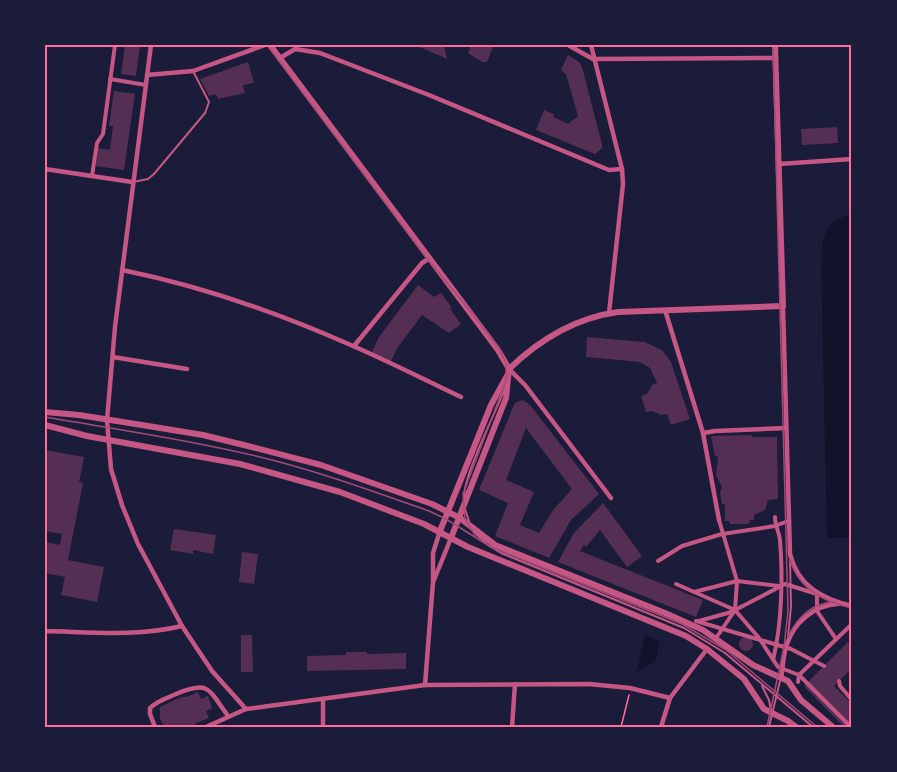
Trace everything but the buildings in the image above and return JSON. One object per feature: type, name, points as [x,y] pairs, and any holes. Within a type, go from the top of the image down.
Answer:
[{"type":"street","points":[[92,176],[97,143],[103,134],[115,45]]},
{"type":"street","points":[[151,45],[132,182],[107,420],[111,469],[122,505],[138,544],[182,626],[212,671],[246,709]]},
{"type":"street","points":[[147,75],[193,70],[265,45]]},
{"type":"street","points":[[568,45],[593,59],[776,58]]},
{"type":"street","points":[[591,45],[622,169],[622,202],[609,313]]},
{"type":"street","points":[[775,45],[790,554],[793,565],[802,580],[817,594],[817,609],[836,639]]},
{"type":"street","points":[[272,46],[504,358],[509,371],[506,398],[465,507],[433,582]]},
{"type":"street","points":[[279,58],[295,49],[320,53],[429,95],[609,170],[622,169]]},
{"type":"street","points":[[110,80],[146,85]]},
{"type":"street","points":[[779,164],[852,159]]},
{"type":"street","points":[[45,169],[132,182]]},
{"type":"street","points":[[354,346],[422,263],[430,258]]},
{"type":"street","points":[[122,270],[172,282],[244,304],[354,346],[461,397]]},
{"type":"street","points":[[425,685],[433,553],[447,510],[491,405],[509,371],[545,339],[558,331],[596,316],[609,313],[665,310],[783,306]]},
{"type":"street","points":[[661,727],[670,698],[735,610],[737,582],[722,534],[703,433],[665,310]]},
{"type":"street","points":[[113,357],[187,369]]},
{"type":"street","points":[[509,371],[525,385],[610,498]]},
{"type":"street","points":[[45,412],[203,435],[321,465],[447,510],[495,544],[695,623],[759,638],[783,646],[824,666]]},
{"type":"street","points":[[45,426],[240,464],[340,492],[440,531],[468,547],[686,636],[711,644],[791,684],[801,700],[833,727]]},
{"type":"street","points":[[703,433],[786,429]]},
{"type":"street","points":[[775,517],[785,586],[781,678]]},
{"type":"street","points":[[658,561],[682,546],[722,534],[775,526],[788,521]]},
{"type":"street","points":[[694,592],[737,582],[785,586],[851,606]]},
{"type":"street","points":[[676,584],[735,610],[759,638],[778,667],[799,675],[851,727]]},
{"type":"street","points":[[695,623],[735,610],[785,586]]},
{"type":"street","points":[[773,660],[799,623],[817,609],[836,604],[851,606]]},
{"type":"street","points":[[695,623],[744,679],[764,709],[795,726]]},
{"type":"street","points":[[798,682],[799,675],[852,625]]},
{"type":"street","points":[[45,631],[136,633],[182,626]]},
{"type":"street","points":[[512,727],[514,684]]},
{"type":"street","points":[[206,727],[246,709],[272,704],[323,700],[425,685],[589,684],[630,688],[670,698]]},
{"type":"street","points":[[839,685],[852,700]]},
{"type":"street","points":[[155,727],[150,708],[156,703],[195,686],[204,687],[210,692],[228,716]]},
{"type":"street","points":[[323,700],[323,727]]},
{"type":"lane","points":[[132,182],[148,179],[154,174],[205,113],[209,102],[193,70]]},
{"type":"lane","points":[[465,507],[472,528],[483,541],[501,553],[684,627],[711,644],[757,679],[813,727]]},
{"type":"lane","points":[[783,646],[790,623],[785,586],[790,554]]},
{"type":"lane","points":[[769,727],[781,678]]},
{"type":"lane","points":[[757,679],[765,690],[772,713]]},
{"type":"path","points":[[621,727],[630,688]]},
{"type":"shaded area","points":[[852,214],[852,538],[827,538],[821,254],[823,239],[829,228],[833,223]]},
{"type":"shaded area","points":[[645,635],[660,641],[655,662],[636,672]]},
{"type":"tram line","points":[[267,45],[428,260],[473,314],[500,350],[506,363],[506,381],[463,494],[465,519],[475,535]]},
{"type":"tram line","points":[[767,727],[784,647],[788,611],[773,45]]},
{"type":"tram line","points":[[45,417],[177,439],[256,456],[322,474],[429,511],[491,547],[682,624],[726,650],[817,727]]},
{"type":"tram line","points":[[790,559],[799,578],[813,593],[852,608]]},
{"type":"tram line","points":[[788,637],[796,624],[811,609],[832,602]]}]
